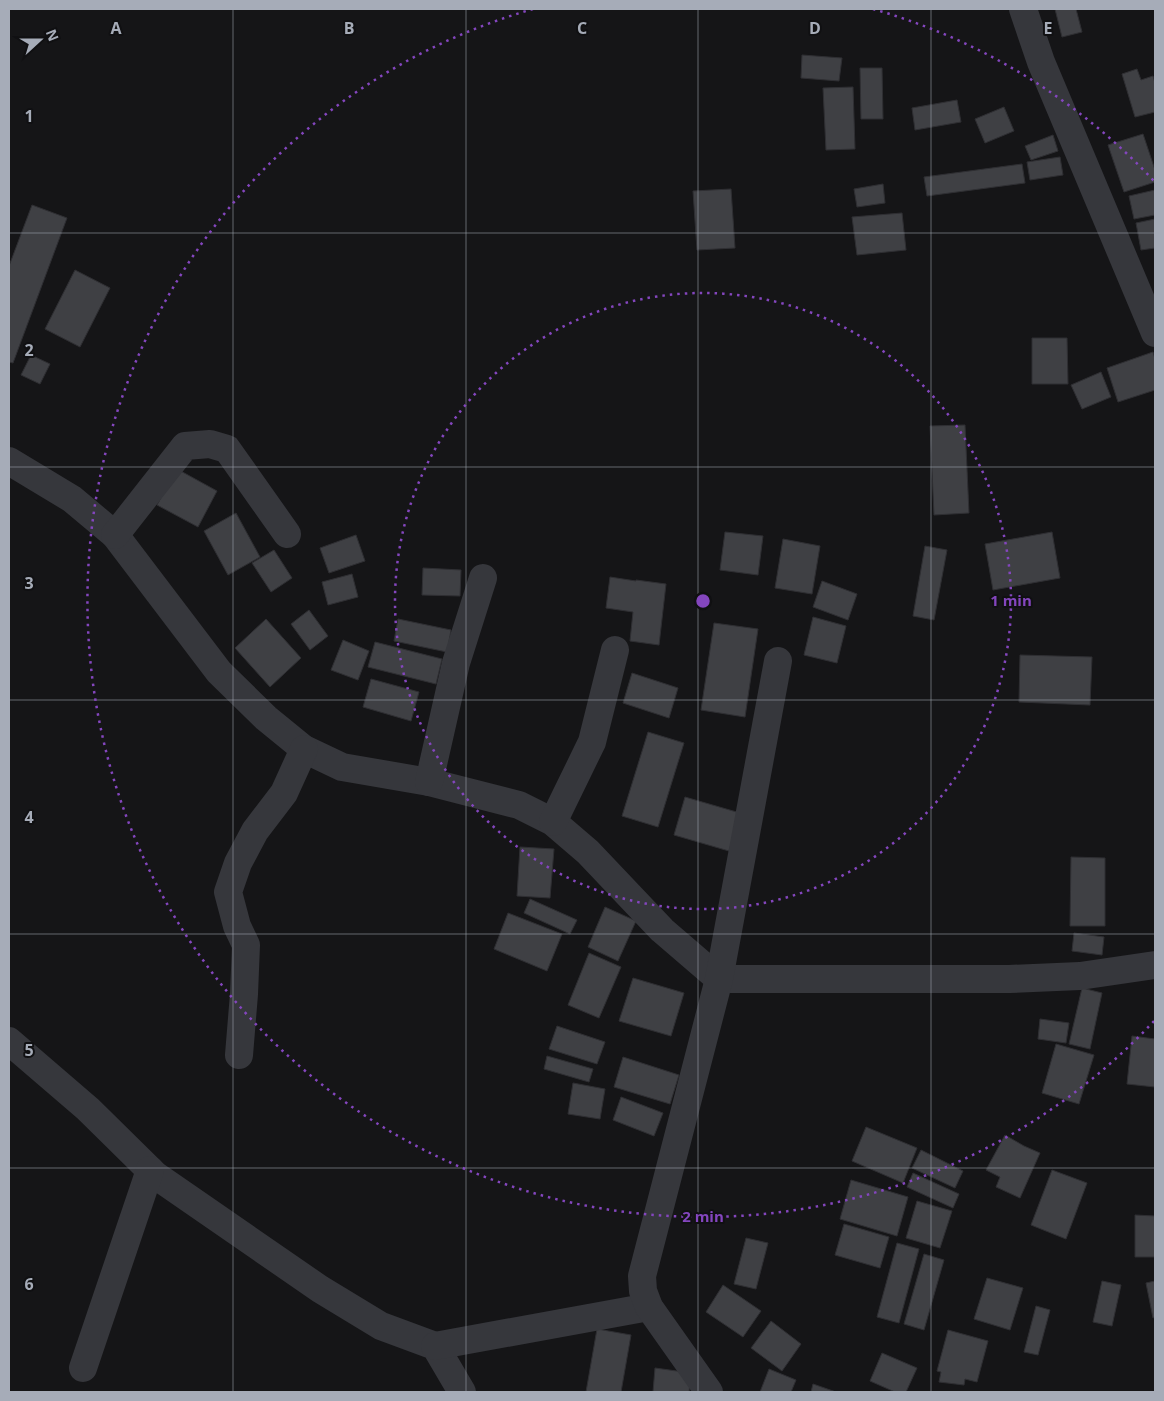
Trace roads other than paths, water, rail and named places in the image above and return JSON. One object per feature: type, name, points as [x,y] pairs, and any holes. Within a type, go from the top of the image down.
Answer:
[{"type":"street","points":[[1023,9],[1041,62],[1155,333]]},
{"type":"street","points":[[115,535],[185,446],[210,444],[227,449],[287,534]]},
{"type":"street","points":[[9,461],[72,499],[115,535],[219,672],[266,718],[304,749],[342,767],[430,782],[519,804],[553,822],[588,852],[662,930],[719,979],[1018,978],[1080,976],[1155,965]]},
{"type":"street","points":[[430,782],[456,662],[483,578]]},
{"type":"street","points":[[553,822],[592,742],[615,650]]},
{"type":"street","points":[[709,1392],[649,1307],[643,1291],[642,1276],[719,979],[778,661]]},
{"type":"street","points":[[239,1055],[246,945],[237,926],[228,892],[238,863],[255,831],[284,793],[304,749]]},
{"type":"street","points":[[9,1041],[88,1109],[155,1175],[320,1289],[381,1326],[434,1346],[649,1307]]},
{"type":"street","points":[[83,1368],[150,1170]]},
{"type":"street","points":[[434,1346],[462,1392]]}]
